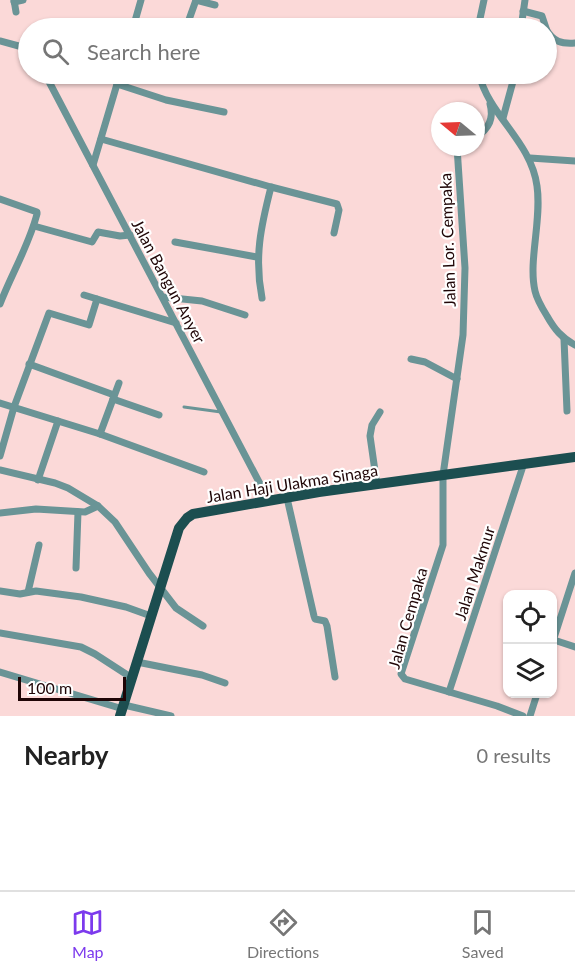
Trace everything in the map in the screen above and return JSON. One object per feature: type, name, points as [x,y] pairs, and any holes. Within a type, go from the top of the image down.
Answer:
[{"type":"main road","name":"Jalan Haji Ulakma Sinaga","points":[[122,710],[179,528],[193,514],[377,484],[575,457]]},
{"type":"street","points":[[16,12],[14,1],[23,0]]},
{"type":"street","points":[[136,18],[141,0]]},
{"type":"street","points":[[190,18],[196,0],[215,5]]},
{"type":"street","points":[[480,18],[484,0]]},
{"type":"street","points":[[522,18],[525,0]]},
{"type":"street","points":[[523,11],[543,18]]},
{"type":"street","points":[[557,41],[575,43]]},
{"type":"street","points":[[1,42],[18,46]]},
{"type":"street","name":"Jalan Bangun Anyer","points":[[50,84],[269,501]]},
{"type":"street","points":[[93,165],[117,84],[166,100],[224,112]]},
{"type":"street","points":[[483,84],[492,112],[485,129]]},
{"type":"street","points":[[503,118],[512,84]]},
{"type":"street","points":[[489,102],[503,118],[530,158],[537,182],[539,208],[534,265],[535,292],[554,328],[564,339],[575,345]]},
{"type":"street","points":[[101,139],[338,205],[334,233]]},
{"type":"street","name":"Jalan Lor. Cempaka","points":[[443,475],[463,335],[465,268],[458,156]]},
{"type":"street","points":[[530,158],[575,161]]},
{"type":"street","points":[[262,298],[257,257],[271,187]]},
{"type":"street","points":[[0,199],[37,212],[34,226],[0,304]]},
{"type":"street","points":[[34,226],[93,242],[98,232],[120,236],[130,235]]},
{"type":"street","points":[[175,242],[257,257]]},
{"type":"street","points":[[84,295],[176,323]]},
{"type":"street","points":[[163,297],[202,301],[245,315]]},
{"type":"street","points":[[0,456],[14,407],[49,314],[89,326],[97,298]]},
{"type":"street","points":[[564,339],[567,411]]},
{"type":"street","points":[[411,359],[425,362],[457,379]]},
{"type":"street","points":[[30,363],[159,415]]},
{"type":"street","points":[[99,434],[119,383]]},
{"type":"street","points":[[0,403],[99,434],[204,472]]},
{"type":"street","points":[[377,484],[370,436],[372,425],[380,412]]},
{"type":"street","points":[[38,480],[58,421]]},
{"type":"street","name":"Jalan Makmur","points":[[449,692],[524,463]]},
{"type":"street","points":[[0,470],[68,488],[98,506],[115,522],[160,588],[180,612],[203,626]]},
{"type":"street","name":"Jalan Cempaka","points":[[443,475],[443,545],[401,674],[405,680],[497,706],[523,716]]},
{"type":"street","points":[[286,498],[314,617],[325,621],[327,626],[335,677]]},
{"type":"street","points":[[0,513],[36,509],[85,512],[98,506]]},
{"type":"street","points":[[76,568],[78,512]]},
{"type":"street","points":[[28,592],[39,545]]},
{"type":"street","points":[[557,629],[575,573]]},
{"type":"street","points":[[0,591],[20,594],[36,591],[81,597],[126,607],[152,616]]},
{"type":"street","points":[[0,633],[87,649],[132,678]]},
{"type":"street","points":[[557,643],[575,647]]},
{"type":"street","points":[[137,662],[202,675],[225,683]]},
{"type":"street","points":[[0,672],[122,710],[171,716]]},
{"type":"street","points":[[530,716],[535,698]]},
{"type":"street","points":[[494,716],[497,706]]},
{"type":"lane","points":[[184,407],[222,412]]}]
